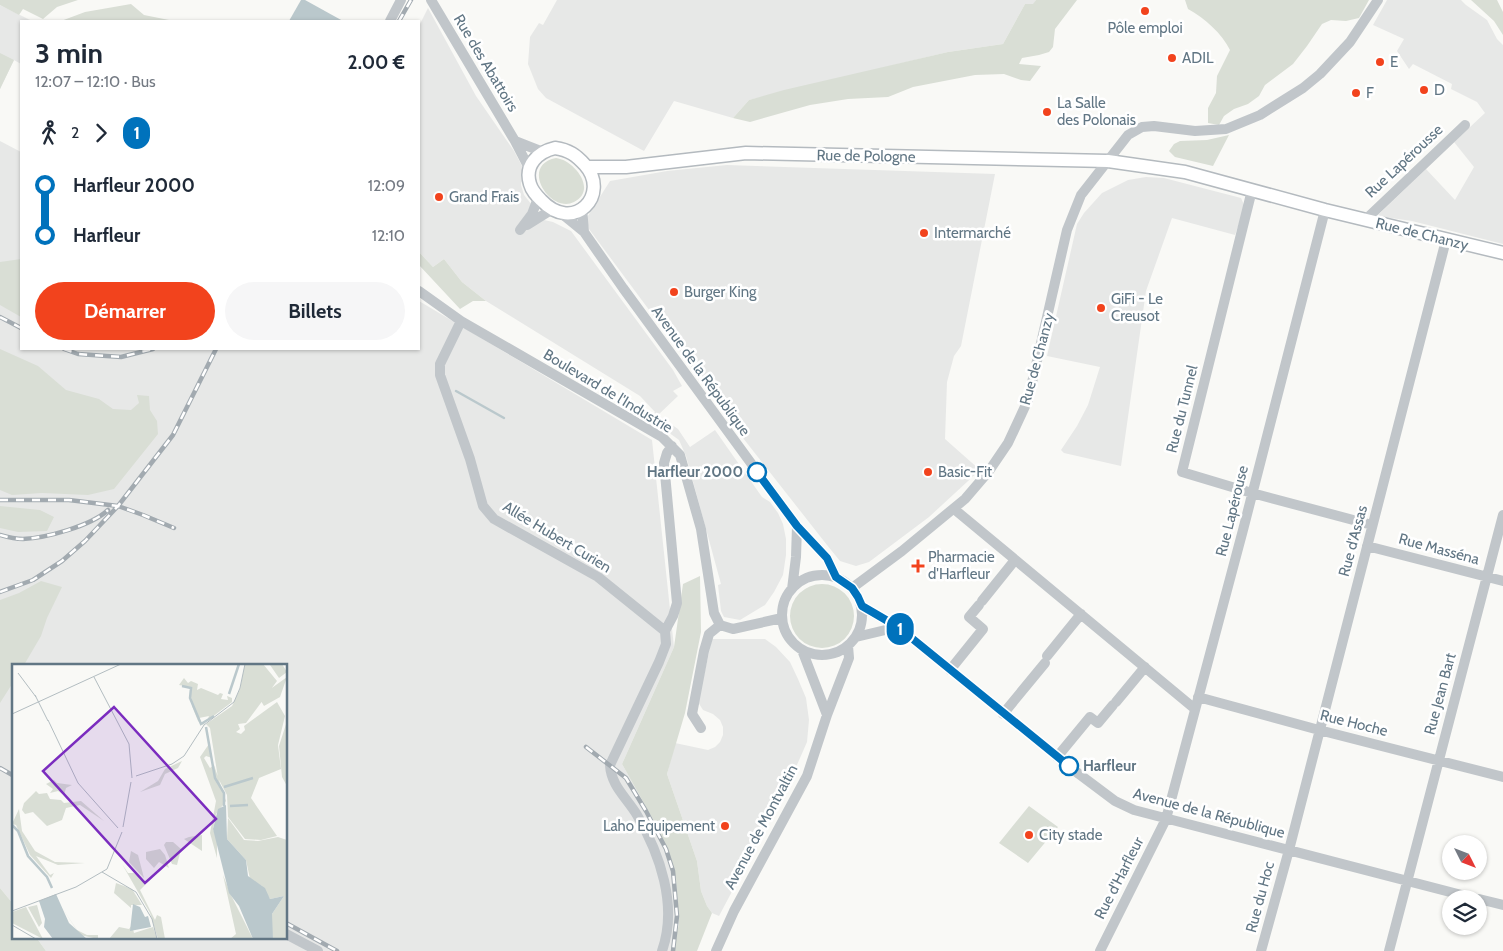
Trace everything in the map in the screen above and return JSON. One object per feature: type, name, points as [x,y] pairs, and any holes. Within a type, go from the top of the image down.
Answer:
[{"type":"main road","points":[[555,148],[563,149],[576,157],[587,168],[591,173],[594,186],[592,197],[575,213],[556,212],[538,198],[529,182],[530,170],[535,159],[543,152],[555,148]]},
{"type":"main road","name":"Rue de Pologne","points":[[587,168],[626,167],[746,153],[1108,161]]},
{"type":"main road","name":"Rue de Chanzy","points":[[1108,161],[1186,172],[1325,210],[1503,253]]},
{"type":"main road","name":"Rue de Pologne","points":[[594,186],[604,178],[626,167]]},
{"type":"street","points":[[391,20],[401,0]]},
{"type":"street","name":"Rue de Chanzy","points":[[852,588],[902,552],[966,499],[989,471],[1008,443],[1028,400],[1067,230],[1081,195],[1128,135],[1142,127],[1154,126],[1195,131],[1226,129],[1260,114],[1303,88],[1320,74],[1350,42],[1378,0]]},
{"type":"street","name":"Rue des Abattoirs","points":[[433,4],[515,141],[530,170]]},
{"type":"street","name":"Rue Lapérousse","points":[[1365,220],[1465,125]]},
{"type":"street","points":[[515,141],[543,152]]},
{"type":"street","name":"Rue du Tunnel","points":[[1252,190],[1182,472],[1372,525]]},
{"type":"street","points":[[538,198],[532,214],[520,230],[556,212]]},
{"type":"street","name":"Avenue de la République","points":[[582,208],[584,232]]},
{"type":"street","name":"Rue Lapérouse","points":[[1166,819],[1325,210]]},
{"type":"street","name":"Avenue de la République","points":[[556,212],[584,232],[622,288],[797,526],[827,558],[836,577]]},
{"type":"street","name":"Rue d'Assas","points":[[1289,850],[1446,240]]},
{"type":"street","name":"Boulevard de l'Industrie","points":[[420,292],[461,321],[662,437],[680,454],[698,519],[714,612],[720,625]]},
{"type":"street","name":"Allée Hubert Curien","points":[[461,321],[440,364],[440,375],[470,458],[483,506],[494,519],[598,576],[665,631]]},
{"type":"street","points":[[662,951],[666,940],[667,917],[667,892],[663,875],[646,832],[613,781],[610,765],[659,662],[666,644],[665,631],[677,603],[664,463],[667,453],[672,446]]},
{"type":"street","points":[[954,509],[1195,709]]},
{"type":"street","name":"Rue Jean Bart","points":[[1389,951],[1406,880],[1503,515]]},
{"type":"street","points":[[792,588],[797,526]]},
{"type":"street","name":"Rue Masséna","points":[[1367,546],[1503,581]]},
{"type":"street","points":[[950,670],[984,628],[969,616],[1015,560]]},
{"type":"street","points":[[824,575],[836,577],[852,588],[862,606],[862,617],[856,637],[848,646],[826,655],[814,655],[802,650],[792,642],[785,631],[782,618],[784,602],[792,588],[812,576],[824,575]]},
{"type":"street","name":"Avenue de la République","points":[[862,606],[898,627],[1003,714],[1115,801],[1134,810],[1166,819],[1444,890]]},
{"type":"street","points":[[1003,714],[1081,614]]},
{"type":"street","points":[[701,728],[692,714],[709,634],[720,625],[732,629],[782,618]]},
{"type":"street","points":[[856,637],[898,627]]},
{"type":"street","name":"Avenue de Montvaltin","points":[[716,951],[734,911],[806,776],[849,658],[848,646]]},
{"type":"street","points":[[802,650],[827,715]]},
{"type":"street","points":[[1057,757],[1090,717],[1098,723],[1145,667]]},
{"type":"street","name":"Rue Hoche","points":[[1198,697],[1503,777]]},
{"type":"street","name":"Rue d'Harfleur","points":[[1100,951],[1166,819]]},
{"type":"street","name":"Rue du Hoc","points":[[1261,951],[1289,850]]},
{"type":"street","name":"Avenue de la République","points":[[1487,901],[1503,905]]},
{"type":"street","points":[[288,935],[318,951]]},
{"type":"shaded area","points":[[0,0],[78,0],[57,7],[43,19],[23,9],[19,15],[0,5]]},
{"type":"shaded area","points":[[301,0],[305,0],[341,20],[290,20]]},
{"type":"shaded area","points":[[557,0],[1036,0],[1034,4],[1025,4],[1003,44],[948,52],[749,100],[733,118],[674,101],[644,151],[546,98],[538,89],[528,64],[530,37],[539,23],[543,25]]},
{"type":"shaded area","points":[[1036,0],[1077,0],[1055,29],[1053,47],[1049,52],[1022,58],[1019,64],[1041,66],[1030,81],[1004,74],[975,75],[913,87],[888,97],[848,99],[810,105],[750,122],[733,118],[749,100],[784,90],[948,52],[1003,44],[1025,4],[1033,4]]},
{"type":"shaded area","points":[[1185,0],[1369,0],[1359,18],[1346,21],[1331,20],[1322,24],[1293,64],[1265,85],[1259,96],[1224,116],[1219,125],[1208,123],[1208,108],[1216,93],[1217,76],[1230,50],[1212,27],[1188,9]]},
{"type":"shaded area","points":[[1387,0],[1461,0],[1487,20],[1497,39],[1503,45],[1503,244],[1412,221],[1377,216],[1426,169],[1455,200],[1474,167],[1454,142],[1485,113],[1477,102],[1451,89],[1452,84],[1413,64],[1409,69],[1397,51],[1404,39],[1373,25]]},
{"type":"shaded area","points":[[1471,0],[1497,0],[1503,12],[1503,35],[1494,21]]},
{"type":"shaded area","points":[[131,4],[144,15],[169,20],[64,20],[85,12]]},
{"type":"shaded area","points":[[0,5],[30,20],[20,20],[20,63],[14,60],[0,89]]},
{"type":"shaded area","points":[[428,8],[476,96],[514,151],[522,166],[521,185],[524,195],[544,220],[553,222],[571,231],[673,370],[682,386],[673,391],[678,396],[658,415],[678,429],[690,447],[715,430],[762,497],[770,502],[778,513],[783,524],[786,539],[783,575],[765,605],[740,620],[724,617],[721,611],[718,585],[721,584],[686,456],[679,440],[650,419],[655,412],[640,396],[486,301],[462,282],[444,259],[433,267],[420,253],[420,24]]},
{"type":"shaded area","points":[[0,53],[14,60],[0,89]]},
{"type":"shaded area","points":[[1229,135],[1213,166],[1175,157],[1169,151],[1174,144],[1180,141],[1207,140]]},
{"type":"shaded area","points":[[0,141],[20,151],[20,350],[420,350],[420,302],[652,440],[674,647],[622,764],[655,823],[676,879],[679,924],[672,951],[46,951],[37,938],[288,938],[288,664],[12,664],[12,903],[0,888]]},
{"type":"shaded area","points":[[556,158],[570,164],[581,176],[584,183],[581,197],[574,202],[565,204],[556,201],[542,187],[539,178],[540,170],[545,162]]},
{"type":"shaded area","points":[[727,165],[995,174],[961,346],[954,356],[947,382],[945,439],[980,470],[929,517],[869,562],[856,566],[840,561],[743,438],[589,229],[586,219],[610,181],[667,171]]},
{"type":"shaded area","name":"GiFi - Le Creusot","points":[[1146,177],[1164,178],[1241,198],[1245,207],[1235,235],[1172,218],[1146,291],[1121,466],[1064,453],[1061,450],[1088,405],[1100,367],[1047,356],[1077,224],[1102,193],[1128,180]]},
{"type":"shaded area","points":[[420,253],[433,267],[444,259],[462,282],[486,301],[473,301],[460,309],[420,266]]},
{"type":"shaded area","points":[[20,259],[20,316],[0,305],[0,262]]},
{"type":"shaded area","points":[[0,349],[38,366],[66,390],[99,399],[113,409],[131,410],[139,403],[137,395],[149,396],[150,410],[157,421],[158,434],[114,489],[88,495],[42,493],[12,495],[0,490]]},
{"type":"shaded area","points":[[0,506],[40,510],[54,517],[47,531],[18,532],[0,528]]},
{"type":"shaded area","points":[[700,576],[701,632],[685,713],[667,774],[697,861],[701,891],[712,913],[697,951],[672,951],[679,924],[676,879],[655,823],[622,764],[674,647],[683,584]]},
{"type":"shaded area","points":[[41,581],[62,587],[47,618],[41,636],[25,664],[12,664],[12,684],[0,703],[0,600],[19,593]]},
{"type":"shaded area","points":[[822,584],[840,590],[848,598],[854,616],[848,634],[840,642],[822,648],[804,642],[796,634],[790,616],[796,598],[804,590]]},
{"type":"shaded area","points":[[712,639],[765,639],[776,647],[790,662],[798,679],[806,698],[809,720],[807,742],[786,790],[719,916],[712,913],[701,891],[697,861],[667,774],[675,743],[708,750],[720,742],[723,735],[723,727],[720,720],[713,714],[703,710],[698,702]]},
{"type":"shaded area","name":"City stade","points":[[1029,806],[1058,827],[1028,863],[999,843]]},
{"type":"shaded area","points":[[0,888],[12,903],[12,938],[37,938],[46,951],[0,951]]},
{"type":"waterway","points":[[456,391],[504,418]]},
{"type":"railway","points":[[400,20],[411,0]]},
{"type":"railway","points":[[0,317],[20,327]]},
{"type":"railway","points":[[67,350],[78,354],[121,357],[149,350]]},
{"type":"railway","points":[[0,592],[33,580],[62,561],[85,541],[118,506],[173,435],[216,350]]},
{"type":"railway","points":[[0,500],[69,500],[118,506],[174,528]]},
{"type":"railway","points":[[0,535],[23,539],[56,534],[91,521],[108,510]]},
{"type":"railway","points":[[586,747],[626,778],[666,849],[673,871],[677,916],[673,951]]},
{"type":"railway","points":[[0,768],[12,775]]},
{"type":"railway","points":[[288,924],[337,951]]},
{"type":"bus line","name":"1","points":[[757,472],[797,526],[827,558],[836,577],[852,588],[862,606],[898,627],[1069,766]]},
{"type":"place","name":"Pôle emploi","points":[[1145,11]]},
{"type":"place","name":"ADIL","points":[[1172,58]]},
{"type":"place","name":"E","points":[[1380,62]]},
{"type":"place","name":"D","points":[[1424,90]]},
{"type":"place","name":"F","points":[[1356,93]]},
{"type":"place","name":"La Salle des Polonais","points":[[1047,112]]},
{"type":"place","name":"Grand Frais","points":[[439,197]]},
{"type":"place","name":"Intermarché","points":[[924,233]]},
{"type":"place","name":"Burger King","points":[[674,292]]},
{"type":"place","name":"GiFi - Le Creusot","points":[[1101,308]]},
{"type":"place","name":"Harfleur 2000","points":[[757,472]]},
{"type":"place","name":"Basic-Fit","points":[[928,472]]},
{"type":"place","name":"Pharmacie d'Harfleur","points":[[918,566]]},
{"type":"place","name":"Harfleur","points":[[1069,766]]},
{"type":"place","name":"Laho Equipement","points":[[725,826]]},
{"type":"place","name":"City stade","points":[[1029,835]]}]
